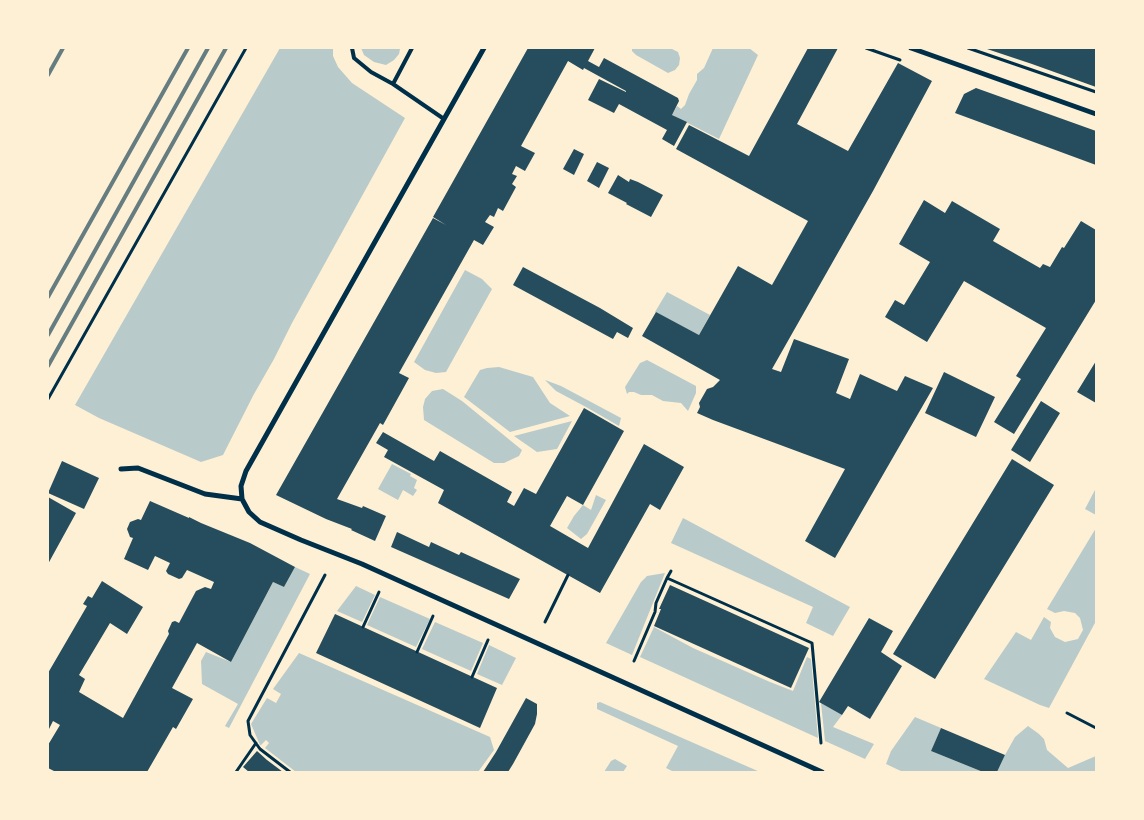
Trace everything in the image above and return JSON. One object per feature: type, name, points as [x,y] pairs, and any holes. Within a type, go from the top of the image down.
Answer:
[{"type":"street","points":[[484,48],[246,471],[241,486],[242,498],[249,512],[260,522],[362,564],[822,772]]},
{"type":"street","points":[[911,48],[1096,114]]},
{"type":"street","points":[[121,469],[138,468],[205,494],[242,498]]},
{"type":"lane","points":[[352,48],[354,58],[372,72],[444,119]]},
{"type":"lane","points":[[393,84],[412,48]]},
{"type":"path","points":[[48,398],[246,48]]},
{"type":"path","points":[[968,48],[1096,92]]},
{"type":"path","points":[[634,661],[670,571]]},
{"type":"path","points":[[290,772],[260,749],[250,735],[248,721],[325,575]]},
{"type":"path","points":[[545,622],[568,575]]},
{"type":"path","points":[[668,578],[812,643],[822,743]]},
{"type":"path","points":[[363,627],[379,592]]},
{"type":"path","points":[[417,652],[433,616]]},
{"type":"path","points":[[472,677],[488,640]]},
{"type":"path","points":[[1066,713],[1096,728]]},
{"type":"path","points":[[236,772],[256,743]]},
{"type":"shaded area","points":[[280,48],[333,48],[333,56],[338,67],[352,83],[405,118],[292,323],[223,455],[201,462],[99,418],[75,405]]},
{"type":"shaded area","points":[[361,48],[400,49],[399,54],[394,60],[386,65],[374,62],[364,55]]},
{"type":"shaded area","points":[[632,48],[670,48],[678,52],[680,58],[679,65],[675,70],[668,73],[636,55]]},
{"type":"shaded area","points":[[713,48],[749,48],[758,55],[719,139],[672,115],[677,106],[681,109],[685,105],[697,80],[697,74],[704,68]]},
{"type":"shaded area","points":[[465,270],[482,279],[492,289],[446,372],[436,373],[425,370],[414,362]]},
{"type":"shaded area","points":[[667,292],[710,315],[699,335],[655,312]]},
{"type":"shaded area","points":[[647,360],[696,386],[696,393],[688,411],[681,403],[663,401],[652,395],[641,395],[634,392],[627,394],[625,387],[640,363]]},
{"type":"shaded area","points":[[499,367],[533,377],[550,403],[570,416],[510,432],[464,397],[480,370]]},
{"type":"shaded area","points":[[545,380],[561,386],[621,418],[619,426],[556,391]]},
{"type":"shaded area","points":[[443,389],[462,401],[522,450],[519,456],[504,463],[494,463],[424,420],[423,407],[425,399],[432,391]]},
{"type":"shaded area","points":[[572,421],[557,449],[537,452],[514,436]]},
{"type":"shaded area","points":[[392,464],[411,474],[410,476],[417,480],[414,488],[417,490],[413,496],[403,490],[398,500],[378,489]]},
{"type":"shaded area","points":[[1096,488],[1096,515],[1085,509]]},
{"type":"shaded area","points":[[596,495],[606,500],[587,534],[581,539],[567,528],[583,505],[591,510]]},
{"type":"shaded area","points":[[683,518],[850,607],[833,636],[806,623],[813,607],[671,543]]},
{"type":"shaded area","points":[[1096,528],[1096,621],[1049,708],[984,679],[1016,632],[1031,640],[1044,617],[1051,622],[1050,628],[1055,637],[1065,642],[1078,639],[1083,630],[1080,618],[1075,613],[1064,611],[1055,613],[1047,609]]},
{"type":"shaded area","points":[[295,567],[310,574],[229,728],[225,726],[238,704],[202,684],[201,661],[206,652],[231,662],[273,582],[284,587]]},
{"type":"shaded area","points":[[665,573],[632,655],[606,643],[641,582],[647,576]]},
{"type":"shaded area","points":[[356,586],[375,595],[362,622],[337,611]]},
{"type":"shaded area","points":[[380,597],[430,619],[416,647],[367,625]]},
{"type":"shaded area","points":[[435,622],[483,643],[471,671],[422,649]]},
{"type":"shaded area","points":[[654,627],[693,648],[793,691],[807,657],[811,659],[818,738],[640,657]]},
{"type":"shaded area","points":[[489,645],[516,658],[502,685],[477,674]]},
{"type":"shaded area","points":[[299,653],[490,737],[494,750],[478,772],[296,772],[265,748],[269,743],[266,740],[260,745],[251,724],[267,698],[276,703],[281,694],[273,689]]},
{"type":"shaded area","points":[[600,702],[760,772],[674,772],[666,768],[678,746],[597,709],[597,703]]},
{"type":"shaded area","points":[[821,703],[842,715],[833,727],[874,744],[865,759],[825,741]]},
{"type":"shaded area","points":[[915,717],[941,728],[931,751],[983,772],[903,772],[886,764],[891,751]]},
{"type":"shaded area","points":[[1028,726],[1044,739],[1047,750],[1068,768],[1096,756],[1096,772],[997,772],[1015,737]]},
{"type":"shaded area","points":[[615,759],[627,766],[623,772],[604,772],[611,761]]},
{"type":"building","points":[[528,48],[595,48],[588,61],[599,67],[604,58],[678,98],[679,101],[672,115],[687,122],[674,146],[662,139],[667,130],[619,104],[614,113],[588,100],[599,79],[626,91],[568,61],[521,146],[535,153],[525,171],[516,166],[512,174],[517,176],[512,184],[516,187],[503,211],[498,208],[494,217],[490,215],[485,222],[494,227],[483,245],[474,240],[399,373],[409,378],[383,425],[380,423],[337,499],[362,508],[363,506],[386,516],[375,541],[276,495],[433,218],[446,225],[433,217]]},
{"type":"building","points":[[808,48],[838,48],[797,124],[848,151],[898,63],[932,81],[873,191],[772,369],[781,372],[794,339],[849,359],[836,393],[850,399],[860,374],[897,391],[905,376],[933,388],[835,558],[805,541],[845,469],[697,413],[700,407],[699,403],[707,389],[713,387],[720,380],[642,336],[656,312],[699,335],[738,266],[772,285],[808,221],[676,149],[689,125],[749,156]]},
{"type":"building","points":[[984,48],[1096,48],[1096,87],[1032,64]]},
{"type":"building","points":[[976,88],[1096,131],[1096,165],[955,113],[964,94]]},
{"type":"building","points":[[574,149],[584,154],[574,175],[563,169]]},
{"type":"building","points":[[597,162],[609,168],[599,188],[587,181]]},
{"type":"building","points":[[618,175],[629,182],[630,179],[638,182],[663,195],[651,217],[608,193]]},
{"type":"building","points":[[924,200],[945,213],[952,201],[1000,229],[993,241],[1040,268],[1043,264],[1050,267],[1081,221],[1096,230],[1096,300],[1014,434],[994,422],[1021,379],[1016,376],[1046,328],[964,281],[927,342],[885,317],[895,300],[904,305],[930,262],[899,244]]},
{"type":"building","points":[[523,267],[633,328],[628,338],[617,332],[613,339],[513,285]]},
{"type":"building","points":[[1096,361],[1096,403],[1077,392]]},
{"type":"building","points":[[944,372],[995,397],[976,437],[925,413]]},
{"type":"building","points":[[1041,401],[1060,413],[1030,462],[1011,450]]},
{"type":"building","points":[[584,408],[624,431],[583,505],[567,496],[550,526],[588,548],[644,444],[684,467],[660,510],[650,504],[600,593],[438,503],[444,490],[384,457],[388,450],[376,443],[383,432],[434,461],[440,451],[512,492],[507,502],[514,506],[524,488],[536,494]]},
{"type":"building","points":[[1012,459],[1054,485],[935,679],[893,654]]},
{"type":"building","points":[[62,461],[99,478],[84,509],[48,493]]},
{"type":"building","points":[[48,497],[76,513],[48,564]]},
{"type":"building","points":[[150,501],[250,543],[295,567],[284,587],[273,582],[231,662],[197,643],[172,688],[193,699],[176,729],[173,727],[147,772],[56,772],[48,768],[48,745],[60,725],[53,721],[48,731],[48,673],[87,606],[83,604],[88,596],[92,598],[102,581],[143,607],[127,634],[110,623],[79,675],[85,679],[79,692],[123,718],[169,634],[168,631],[172,622],[179,623],[196,591],[205,587],[211,589],[214,582],[187,570],[182,578],[179,579],[168,574],[166,571],[170,563],[155,556],[148,570],[124,559],[133,538],[130,537],[127,529],[130,522],[138,519],[141,520]]},
{"type":"building","points":[[397,532],[429,547],[431,542],[459,555],[461,552],[520,579],[509,599],[391,547]]},
{"type":"building","points":[[670,585],[809,648],[791,688],[654,626],[661,609],[659,609]]},
{"type":"building","points":[[335,614],[497,688],[480,728],[316,653]]},
{"type":"building","points":[[869,618],[893,631],[881,652],[902,666],[870,719],[848,706],[842,715],[819,702]]},
{"type":"building","points":[[526,698],[537,704],[537,714],[535,724],[513,764],[508,772],[483,772],[496,752]]},
{"type":"building","points":[[941,728],[1005,755],[997,772],[983,772],[931,751]]},
{"type":"building","points":[[257,751],[283,772],[249,772],[243,767]]},
{"type":"railway","points":[[48,75],[63,48]]},
{"type":"railway","points":[[48,297],[188,48]]},
{"type":"railway","points":[[48,335],[208,48]]},
{"type":"railway","points":[[48,366],[226,48]]}]
